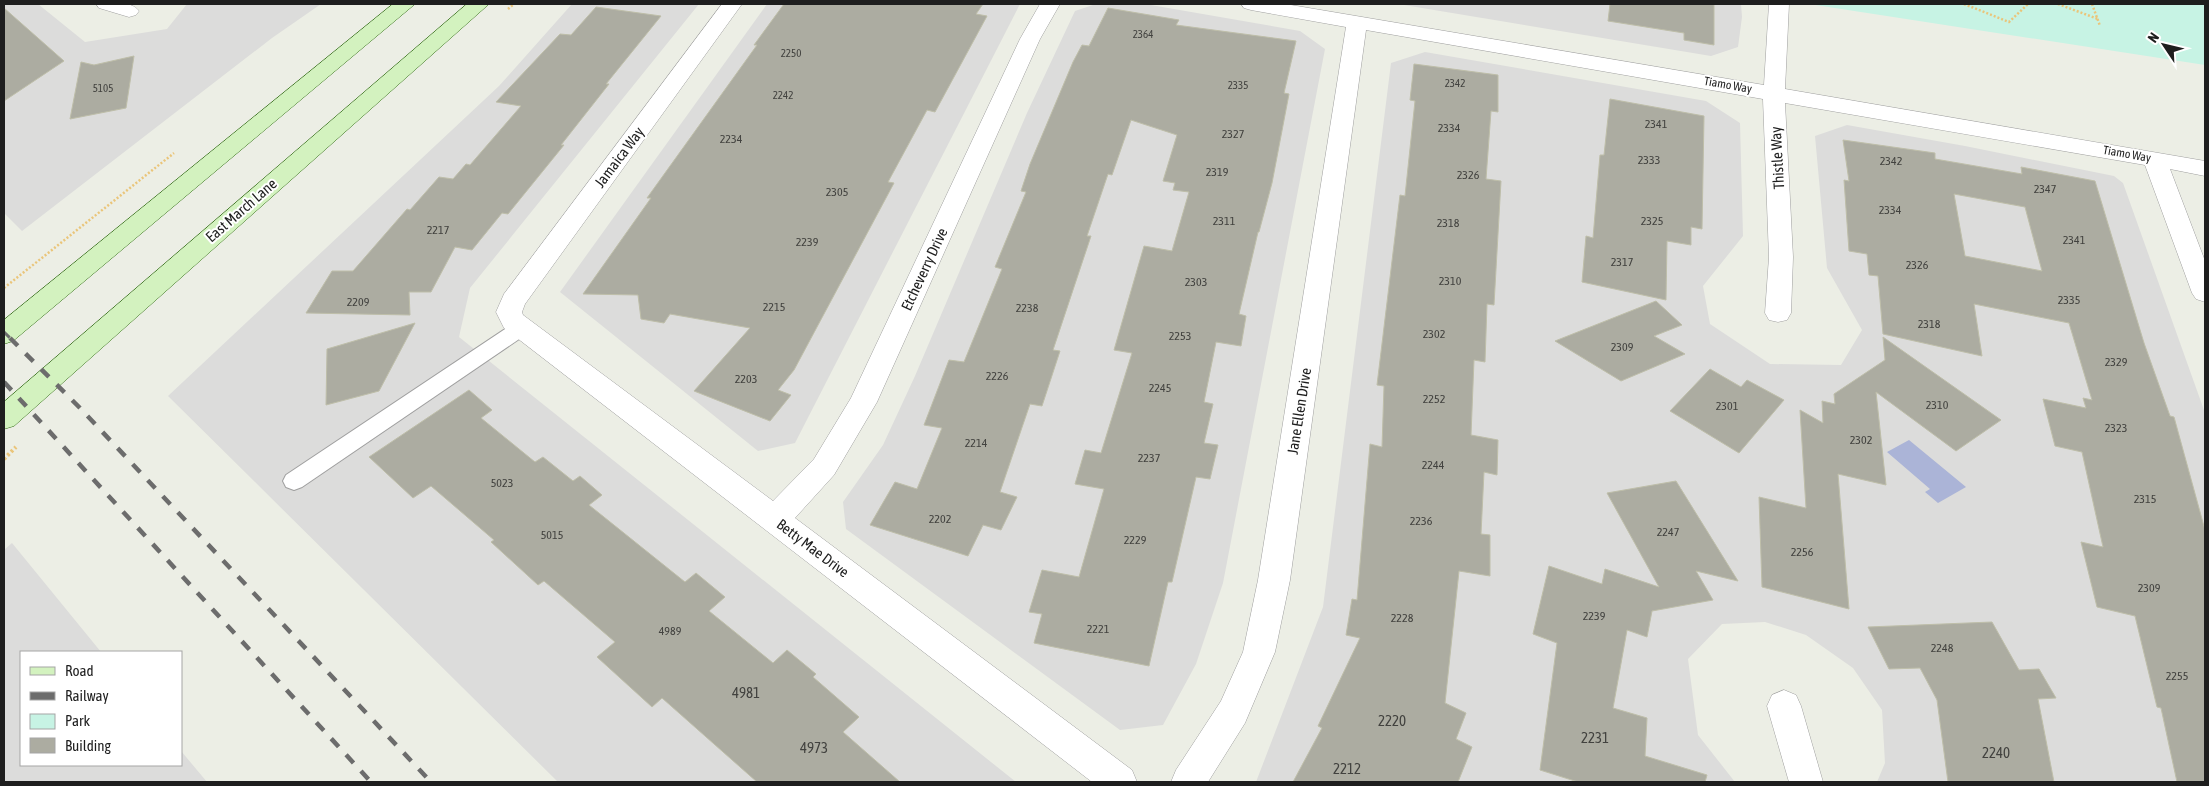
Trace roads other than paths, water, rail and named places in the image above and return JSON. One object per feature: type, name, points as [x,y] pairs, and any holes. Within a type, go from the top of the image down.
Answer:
[{"type":"main road","points":[[4,334],[405,4]]},
{"type":"main road","name":"East March Lane","points":[[4,418],[479,4]]},
{"type":"street","points":[[106,4],[129,11]]},
{"type":"street","name":"Jamaica Way","points":[[515,320],[513,301],[732,4]]},
{"type":"street","name":"Etcheverry Drive","points":[[775,519],[824,467],[863,402],[1030,39],[1050,4]]},
{"type":"street","name":"Tiamo Way","points":[[1251,4],[2205,168]]},
{"type":"street","name":"Thistle Way","points":[[1778,4],[1774,93],[1781,257],[1778,313]]},
{"type":"street","name":"Jane Ellen Drive","points":[[1188,782],[1233,712],[1260,643],[1274,580],[1358,22]]},
{"type":"street","points":[[2154,159],[2205,293]]},
{"type":"street","name":"Betty Mae Drive","points":[[515,320],[1120,782]]},
{"type":"street","points":[[1784,706],[1806,782]]},
{"type":"lane","points":[[294,481],[515,320]]},
{"type":"railway","points":[[4,332],[79,407],[431,782]]},
{"type":"railway","points":[[4,382],[371,782]]}]
